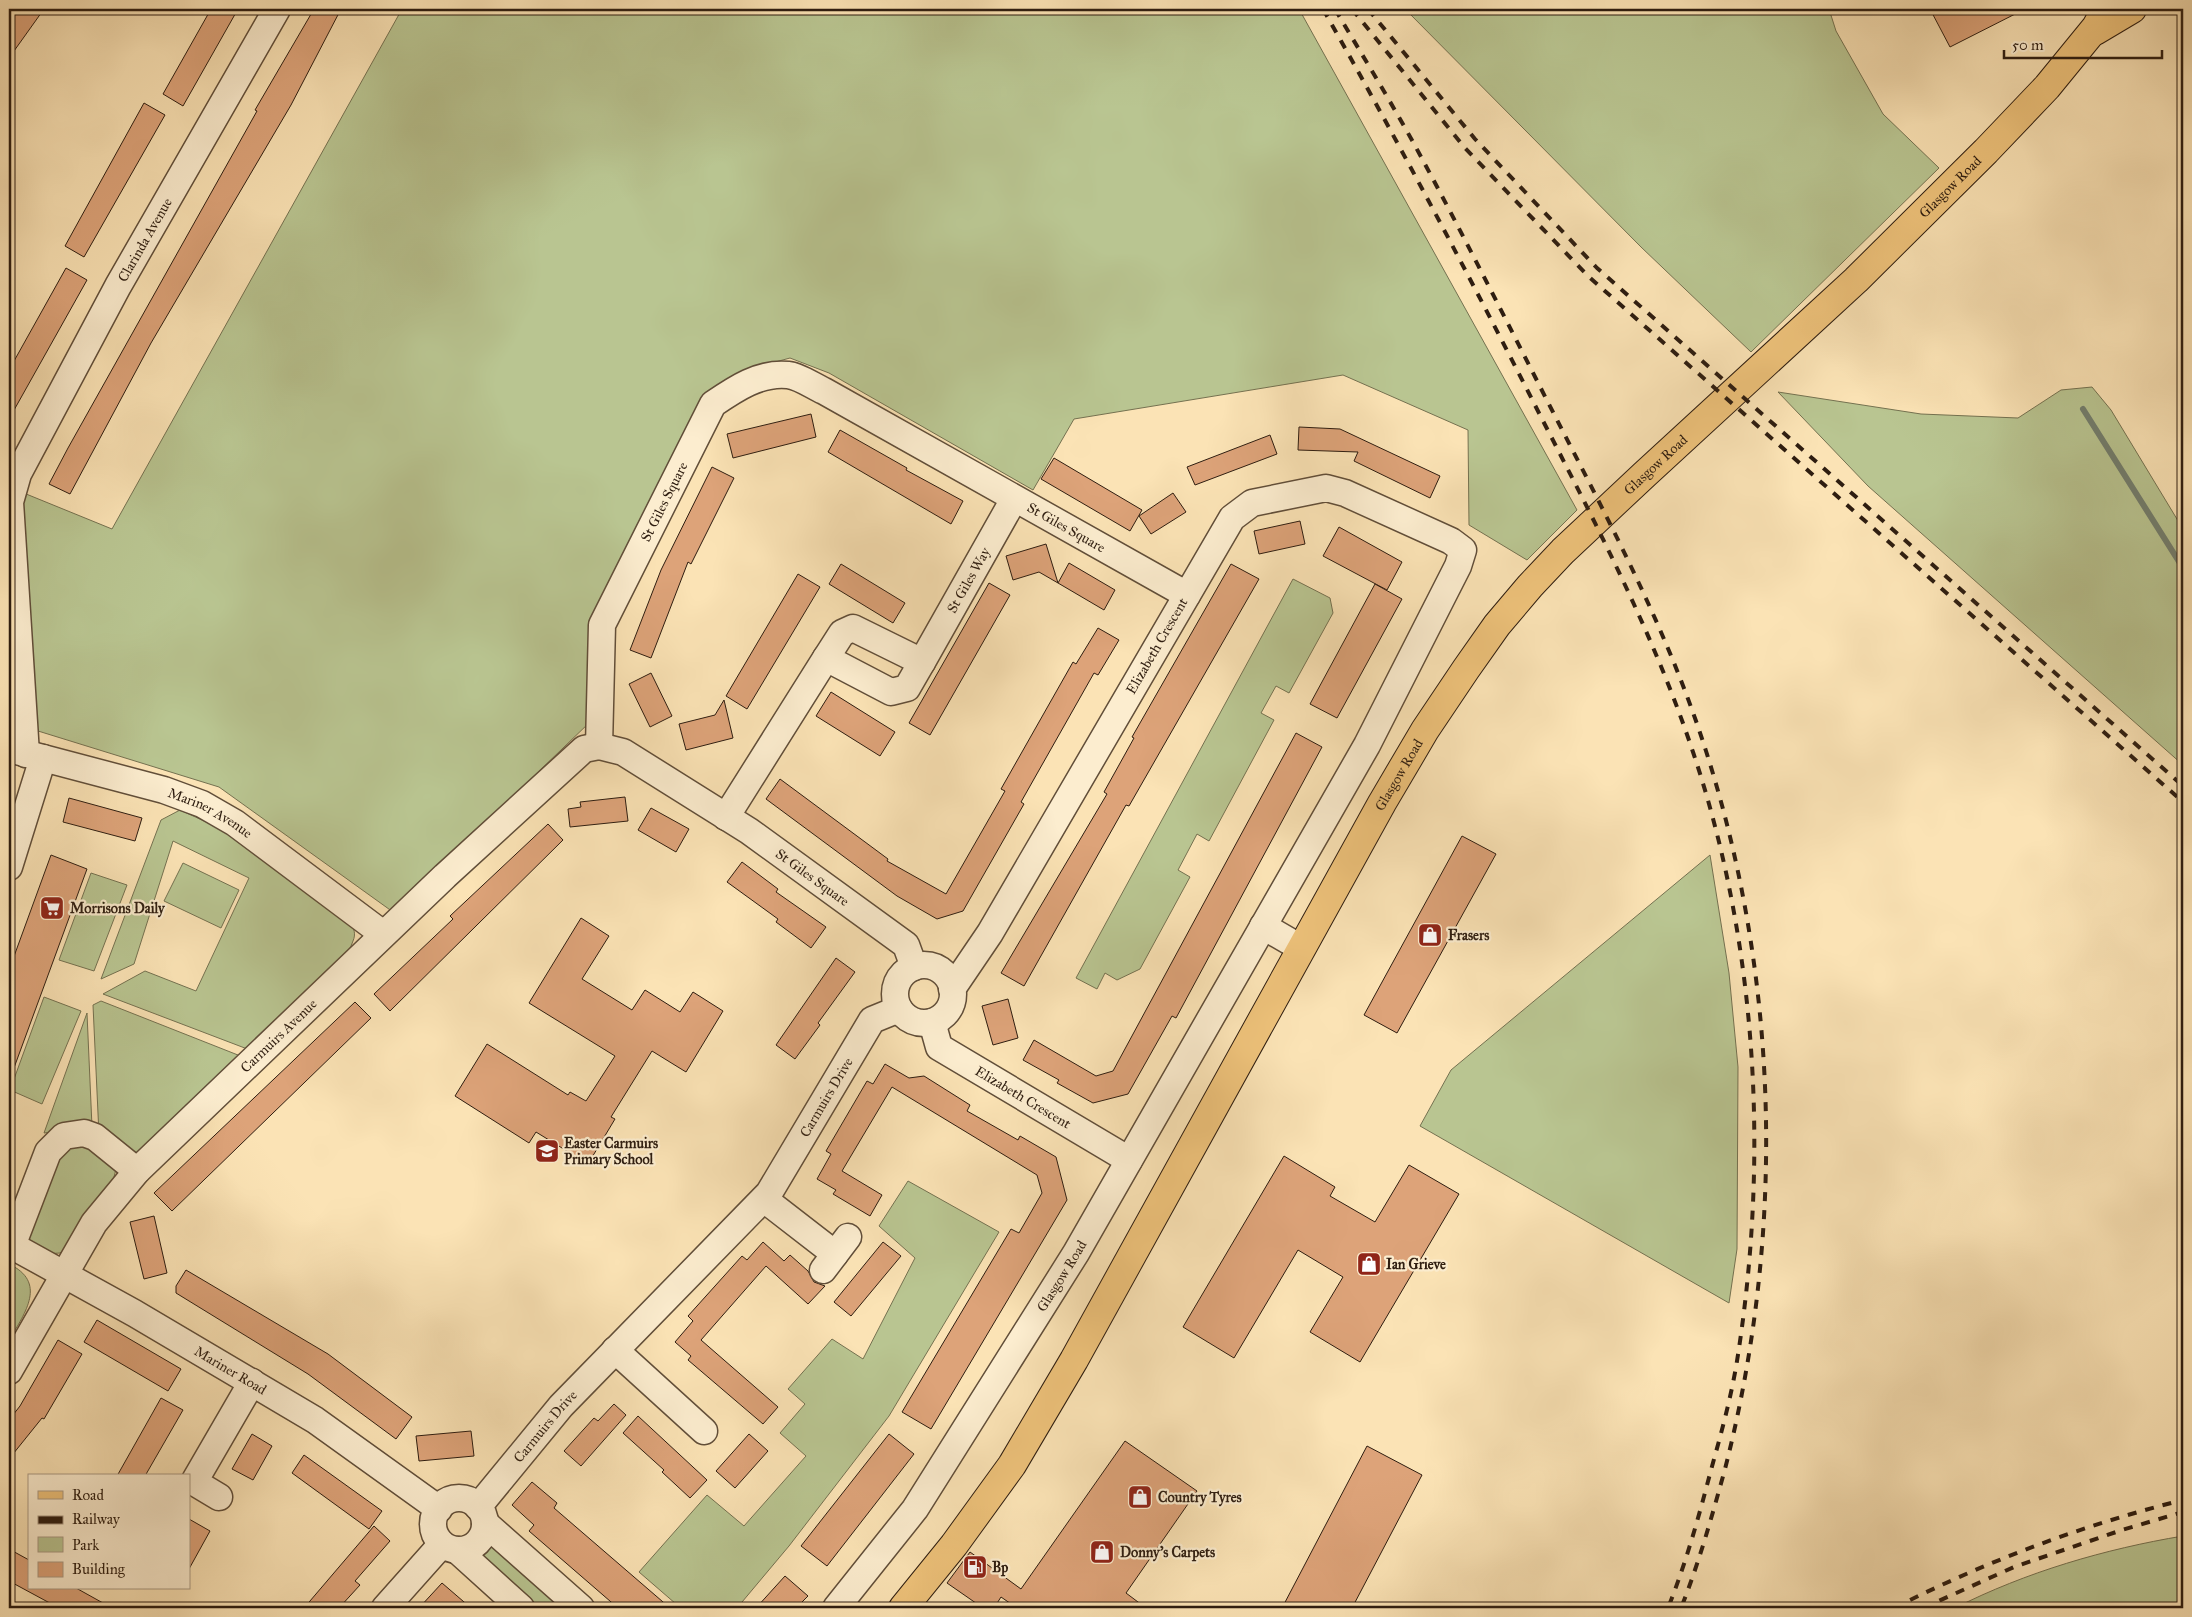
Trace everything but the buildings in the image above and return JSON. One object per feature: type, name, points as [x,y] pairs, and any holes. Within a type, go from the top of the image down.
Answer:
[{"type":"main road","points":[[2086,40],[2096,28],[2106,9]]},
{"type":"main road","points":[[2086,40],[2108,21],[2132,9]]},
{"type":"main road","name":"Glasgow Road","points":[[903,1608],[954,1545],[1012,1466],[1079,1352],[1300,948],[1425,730],[1497,625],[1563,551],[1863,274],[2047,87],[2086,40]]},
{"type":"street","name":"Clarinda Avenue","points":[[26,754],[10,502],[14,472],[277,9]]},
{"type":"street","name":"St Giles Square","points":[[914,967],[906,945],[726,816],[622,752],[599,746],[602,625],[713,404],[734,390],[764,376],[789,375],[824,390],[1187,596]]},
{"type":"street","name":"Elizabeth Crescent","points":[[952,990],[990,933],[1232,518],[1252,503],[1326,488],[1346,493],[1451,541],[1463,550]]},
{"type":"street","name":"St Giles Way","points":[[826,658],[891,692],[907,688],[1014,499]]},
{"type":"street","name":"Glasgow Road","points":[[836,1608],[915,1509],[1076,1253],[1367,745],[1458,566],[1463,550]]},
{"type":"street","points":[[726,816],[842,633],[853,628],[922,662]]},
{"type":"street","name":"Carmuirs Avenue","points":[[9,1372],[94,1223],[136,1170],[383,934],[584,750],[599,746]]},
{"type":"street","points":[[9,867],[26,754]]},
{"type":"street","name":"Mariner Avenue","points":[[26,754],[164,790],[202,804],[235,823],[383,934]]},
{"type":"street","points":[[1263,926],[1300,948]]},
{"type":"street","points":[[924,965],[942,971],[949,979],[952,1000],[946,1012],[932,1022],[922,1023],[912,1020],[899,1009],[895,989],[904,973],[914,967],[924,965]]},
{"type":"street","name":"Carmuirs Drive","points":[[385,1608],[450,1547],[474,1545],[481,1538],[482,1515],[561,1406],[764,1199],[872,1020],[899,1009]]},
{"type":"street","name":"Elizabeth Crescent","points":[[932,1022],[939,1047],[1129,1160]]},
{"type":"street","name":"Mariner Road","points":[[136,1170],[95,1137],[84,1133],[64,1136],[48,1152],[10,1245],[134,1313],[315,1420],[439,1509]]},
{"type":"street","points":[[764,1199],[835,1254]]},
{"type":"street","points":[[615,1350],[705,1430]]},
{"type":"street","points":[[219,1497],[194,1482],[252,1382]]},
{"type":"street","points":[[521,1608],[450,1547],[434,1528],[434,1519],[439,1509],[449,1501],[458,1498],[471,1501],[482,1515],[581,1608]]},
{"type":"green space","points":[[402,9],[1299,9],[1577,510],[1527,560],[1469,525],[1468,430],[1343,375],[1074,419],[1033,490],[829,373],[790,358],[757,367],[712,391],[592,625],[591,721],[393,912],[219,787],[9,722],[9,487],[112,529]]},
{"type":"green space","points":[[1405,9],[1829,9],[1836,31],[1883,114],[1939,168],[1751,352],[1641,247]]},
{"type":"green space","points":[[2092,387],[2111,410],[2183,529],[2183,765],[1868,486],[1778,392],[1921,414],[2018,418],[2061,390]]},
{"type":"green space","points":[[1293,579],[1330,598],[1333,613],[1289,693],[1276,686],[1261,713],[1274,720],[1209,841],[1197,834],[1178,870],[1190,877],[1140,969],[1117,980],[1105,973],[1097,989],[1076,978]]},
{"type":"green space","points":[[180,810],[235,835],[351,923],[354,929],[353,941],[337,967],[308,997],[250,1050],[103,994],[145,971],[196,991],[249,878],[173,841],[134,964],[101,979],[161,820]]},
{"type":"green space","points":[[1710,855],[1729,973],[1738,1067],[1737,1249],[1729,1303],[1420,1126],[1451,1070]]},
{"type":"green space","points":[[183,863],[239,890],[221,928],[164,901]]},
{"type":"green space","points":[[91,873],[127,885],[94,971],[59,960]]},
{"type":"green space","points":[[44,997],[81,1011],[42,1104],[10,1090]]},
{"type":"green space","points":[[101,1001],[243,1057],[135,1162],[99,1135],[93,1005]]},
{"type":"green space","points":[[87,1013],[92,1127],[44,1133]]},
{"type":"green space","points":[[82,1144],[116,1169],[112,1185],[70,1245],[60,1253],[45,1254],[29,1240],[28,1228],[62,1147]]},
{"type":"green space","points":[[908,1181],[999,1232],[889,1416],[789,1546],[737,1608],[673,1608],[676,1604],[639,1572],[707,1495],[744,1526],[806,1456],[780,1433],[805,1404],[788,1389],[832,1339],[863,1359],[915,1258],[879,1226]]},
{"type":"green space","points":[[9,1264],[21,1271],[27,1280],[30,1298],[22,1319],[9,1340]]},
{"type":"green space","points":[[2183,1536],[2183,1608],[1955,1608],[2010,1583],[2066,1563],[2154,1541]]},
{"type":"green space","points":[[491,1542],[565,1608],[536,1608],[479,1556]]},
{"type":"waterway","points":[[2083,409],[2183,568]]},
{"type":"railway","points":[[1323,9],[1515,365],[1643,623],[1678,708],[1693,752],[1715,826],[1732,901],[1744,977],[1751,1054],[1754,1131],[1753,1208],[1747,1285],[1732,1389],[1702,1505],[1681,1574],[1668,1608]]},
{"type":"railway","points":[[1335,9],[1404,125],[1638,580],[1691,707],[1706,751],[1731,839],[1749,928],[1760,1018],[1766,1109],[1765,1200],[1758,1290],[1744,1380],[1725,1469],[1699,1557],[1681,1608]]},
{"type":"railway","points":[[1352,9],[1465,148],[1588,276],[2183,802]]},
{"type":"railway","points":[[1368,9],[1475,139],[1597,268],[2183,786]]},
{"type":"railway","points":[[1894,1608],[1964,1575],[2036,1546],[2109,1521],[2183,1500]]},
{"type":"railway","points":[[1923,1608],[2014,1567],[2122,1530],[2183,1512]]},
{"type":"place","name":"Morrisons Daily","points":[[52,908]]},
{"type":"place","name":"Frasers","points":[[1430,935]]},
{"type":"place","name":"Easter Carmuirs Primary School","points":[[547,1151]]},
{"type":"place","name":"Ian Grieve","points":[[1369,1264]]},
{"type":"place","name":"Country Tyres","points":[[1140,1497]]},
{"type":"place","name":"Donny's Carpets","points":[[1102,1552]]},
{"type":"place","name":"Bp","points":[[975,1567]]}]
